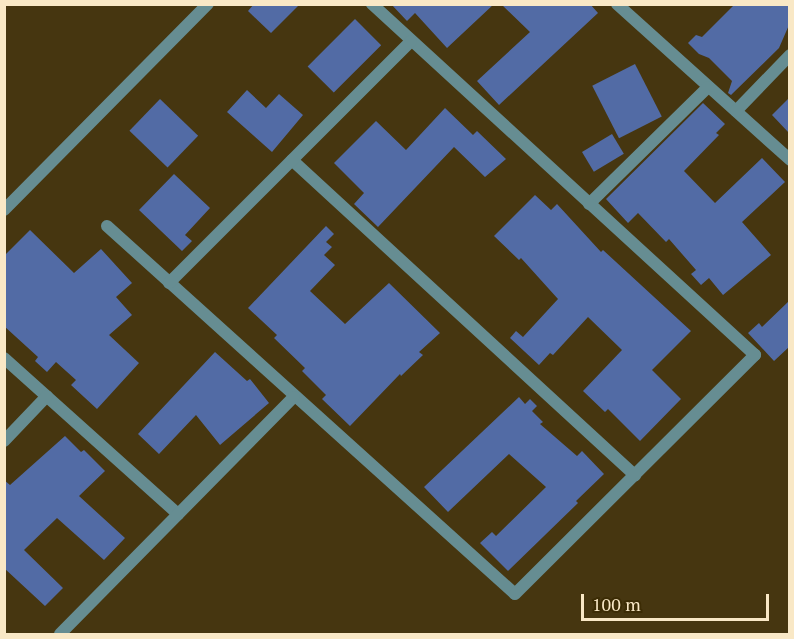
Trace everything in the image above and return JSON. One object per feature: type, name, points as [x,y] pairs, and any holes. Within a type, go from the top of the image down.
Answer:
[{"type":"street","points":[[4,210],[208,4]]},
{"type":"street","points":[[107,226],[515,594],[755,355],[372,4]]},
{"type":"street","points":[[617,4],[789,160]]},
{"type":"street","points":[[169,283],[411,41]]},
{"type":"street","points":[[736,111],[789,55]]},
{"type":"street","points":[[589,204],[708,87]]},
{"type":"street","points":[[292,160],[634,475]]},
{"type":"street","points":[[4,358],[178,514]]},
{"type":"street","points":[[4,441],[47,396]]},
{"type":"street","points":[[60,634],[294,397]]},
{"type":"building","points":[[254,4],[300,4],[271,33],[248,11]]},
{"type":"building","points":[[391,4],[494,4],[447,48],[415,13],[407,21]]},
{"type":"building","points":[[501,4],[590,4],[598,13],[499,105],[477,81],[530,32]]},
{"type":"building","points":[[735,4],[789,4],[789,25],[779,48],[731,95],[728,93],[732,81],[709,58],[699,54],[688,43],[696,35],[702,37]]},
{"type":"building","points":[[355,19],[381,45],[334,93],[308,66]]},
{"type":"building","points":[[635,64],[662,117],[619,138],[592,86]]},
{"type":"building","points":[[247,90],[266,108],[279,94],[303,115],[272,152],[227,112]]},
{"type":"building","points":[[789,98],[789,133],[772,115]]},
{"type":"building","points":[[160,99],[198,136],[168,167],[129,131]]},
{"type":"building","points":[[703,103],[725,124],[716,133],[719,135],[684,171],[715,203],[762,158],[785,182],[742,222],[771,255],[723,295],[709,278],[701,285],[691,274],[696,270],[669,239],[666,242],[638,213],[628,223],[606,199]]},
{"type":"building","points":[[445,108],[473,135],[477,131],[506,159],[485,177],[454,147],[378,227],[354,204],[364,193],[334,163],[376,121],[406,150]]},
{"type":"building","points":[[612,134],[624,154],[594,172],[582,152]]},
{"type":"building","points":[[174,174],[210,208],[185,235],[192,241],[182,251],[139,210]]},
{"type":"building","points":[[535,195],[551,210],[557,204],[601,252],[603,250],[691,331],[652,370],[681,399],[640,441],[608,409],[605,412],[583,391],[622,350],[588,317],[553,355],[550,353],[539,365],[510,338],[516,331],[523,337],[558,299],[521,258],[519,260],[494,236]]},
{"type":"building","points":[[326,226],[334,234],[326,242],[332,247],[324,255],[335,265],[310,291],[345,324],[389,283],[440,333],[419,352],[423,355],[401,376],[400,374],[350,426],[322,399],[326,395],[302,371],[305,368],[274,338],[277,335],[248,308]]},
{"type":"building","points":[[30,230],[74,273],[101,249],[132,283],[116,297],[132,315],[109,335],[139,363],[97,409],[71,385],[76,380],[56,362],[47,372],[35,361],[38,357],[4,326],[4,256]]},
{"type":"building","points":[[789,301],[789,347],[774,361],[748,333],[759,323],[762,327]]},
{"type":"building","points":[[215,352],[247,381],[250,379],[269,403],[220,445],[196,415],[159,454],[138,434]]},
{"type":"building","points":[[519,397],[525,404],[530,399],[537,406],[532,411],[543,422],[540,424],[577,456],[582,451],[604,474],[576,501],[578,503],[508,571],[480,543],[492,532],[496,536],[546,487],[509,454],[448,512],[424,487]]},
{"type":"building","points":[[65,436],[81,452],[84,450],[105,471],[79,496],[125,538],[104,560],[57,518],[24,550],[63,588],[45,606],[4,568],[4,480],[10,485]]}]
